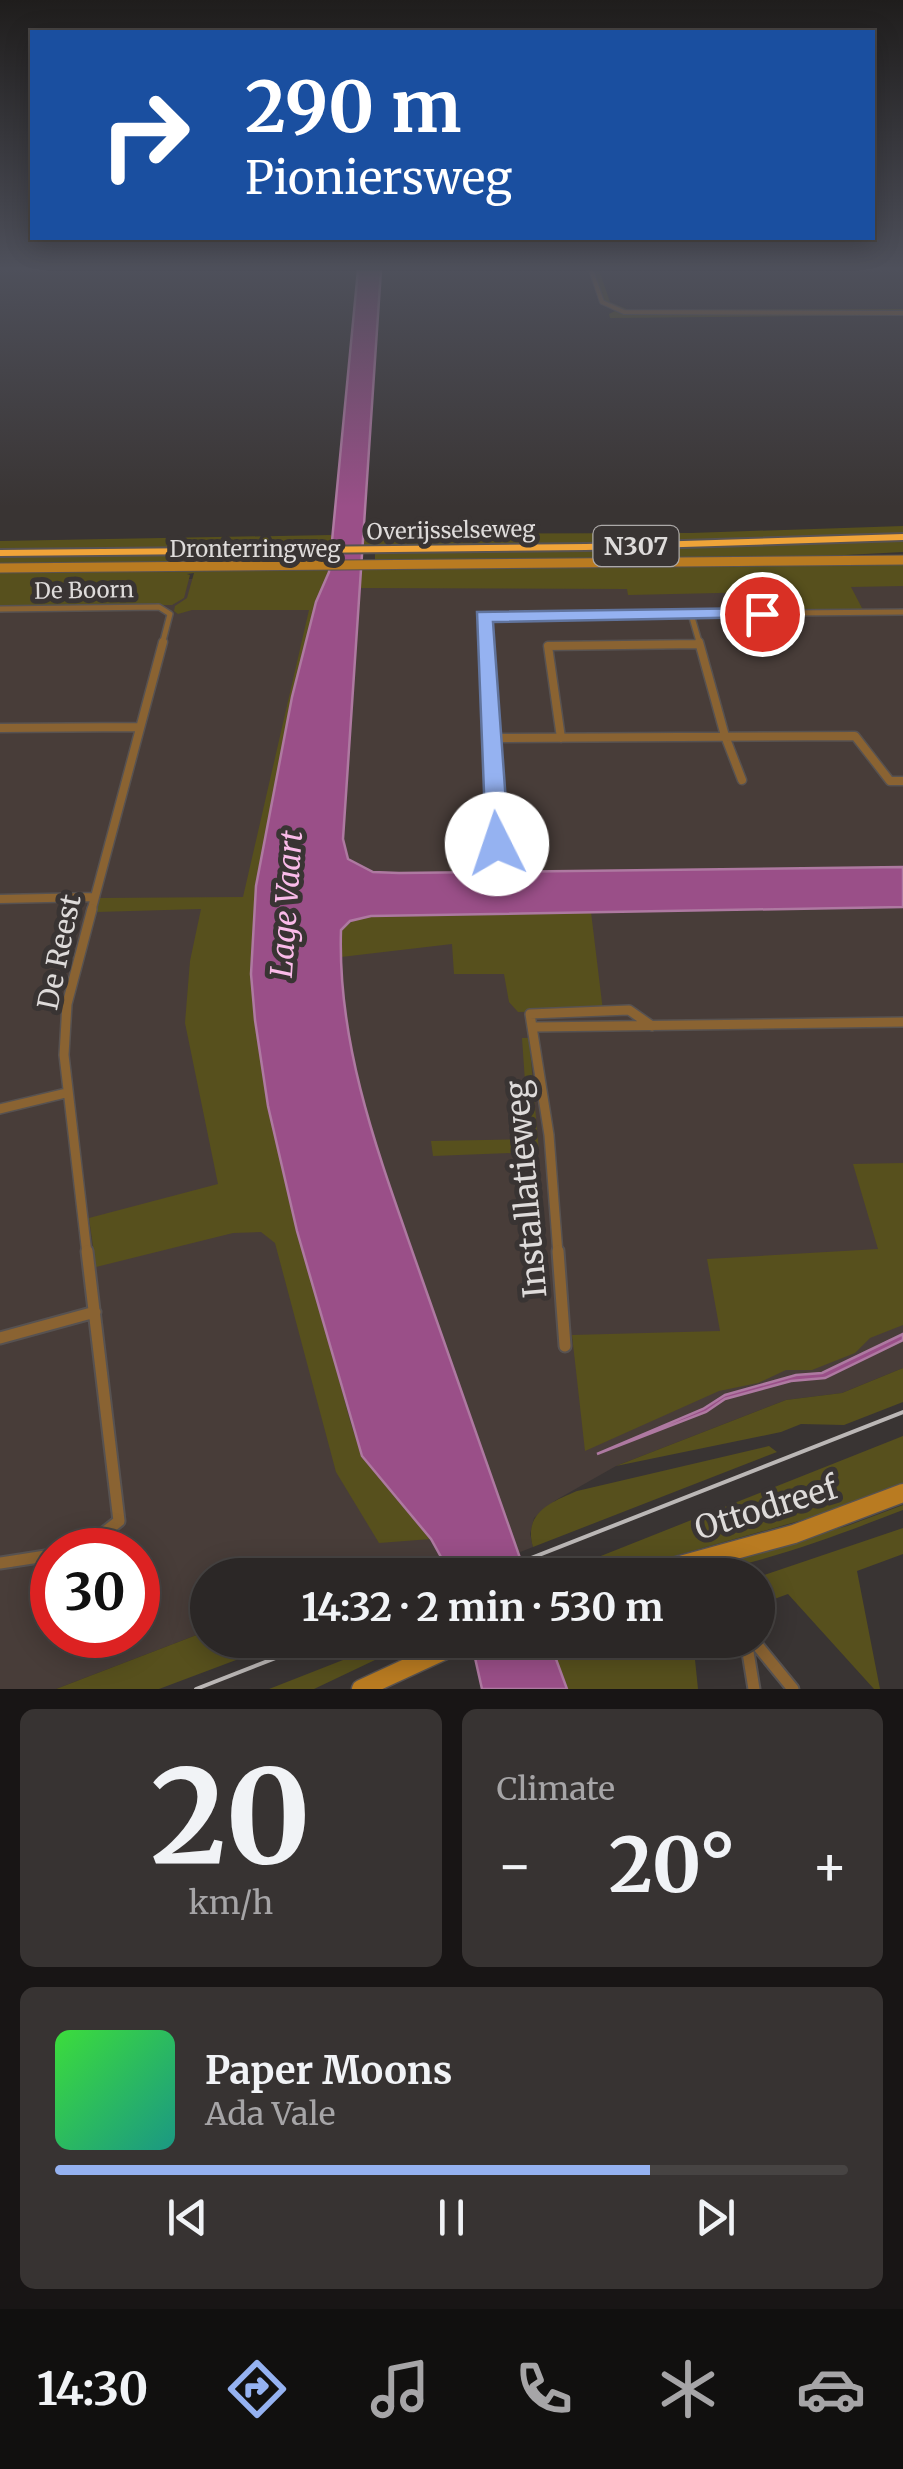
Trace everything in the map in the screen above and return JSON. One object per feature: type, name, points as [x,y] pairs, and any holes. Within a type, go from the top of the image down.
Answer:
[{"type":"highway","name":"Overijsselseweg","points":[[0,553],[322,552],[903,536]]},
{"type":"main road","name":"Dronterringweg","points":[[0,568],[903,557]]},
{"type":"main road","name":"Ottodreef","points":[[706,1558],[794,1534],[903,1494]]},
{"type":"main road","points":[[360,1689],[425,1658]]},
{"type":"street","name":"De Boorn","points":[[0,608],[168,610]]},
{"type":"street","name":"De Reest","points":[[111,1528],[120,1521],[66,1092],[67,1004],[168,610]]},
{"type":"street","points":[[497,844],[483,616],[903,612]]},
{"type":"street","points":[[691,614],[724,736],[742,780]]},
{"type":"street","points":[[561,738],[548,646],[699,644]]},
{"type":"street","points":[[0,728],[139,727]]},
{"type":"street","points":[[490,738],[855,736],[863,741],[882,774],[890,781],[903,781]]},
{"type":"street","points":[[0,899],[94,897]]},
{"type":"street","points":[[652,1026],[629,1010],[530,1014],[535,1028],[903,1022]]},
{"type":"street","name":"Installatieweg","points":[[535,1028],[549,1134],[565,1346]]},
{"type":"street","points":[[0,1109],[66,1092]]},
{"type":"street","points":[[0,1338],[95,1312]]},
{"type":"street","points":[[0,1563],[30,1558]]},
{"type":"street","points":[[749,1658],[754,1689]]},
{"type":"street","points":[[768,1658],[793,1689]]},
{"type":"shaded area","points":[[903,526],[903,534],[360,550],[363,534],[691,533]]},
{"type":"shaded area","points":[[331,535],[332,549],[0,551],[0,541]]},
{"type":"shaded area","points":[[903,539],[903,552],[807,557],[375,560],[375,554]]},
{"type":"shaded area","points":[[316,555],[315,561],[0,566],[0,556]]},
{"type":"shaded area","points":[[903,562],[903,586],[851,587],[863,610],[786,610],[778,593],[768,592],[628,595],[627,589],[359,588],[359,569],[401,570],[381,567]]},
{"type":"shaded area","points":[[329,569],[292,697],[256,886],[250,974],[279,1155],[350,1421],[362,1456],[431,1539],[379,1543],[336,1472],[275,1243],[261,1232],[233,1233],[96,1267],[89,1218],[218,1184],[185,1023],[190,961],[201,909],[96,912],[100,898],[243,897],[309,610],[192,610],[178,614],[175,606],[187,598],[194,573],[187,574],[190,575],[184,598],[172,605],[0,606],[0,570]]},
{"type":"shaded area","points":[[903,571],[903,1368],[842,1393],[786,1400],[616,1466],[556,1500],[534,1518],[530,1534],[533,1547],[505,1558],[190,1558],[190,1638],[160,1649],[160,1528],[30,1528],[30,1658],[137,1658],[56,1689],[0,1689],[0,581]]},
{"type":"shaded area","points":[[591,912],[603,1011],[518,1012],[509,1002],[504,974],[454,974],[452,944],[341,957],[341,930],[358,917]]},
{"type":"shaded area","points":[[522,1038],[529,1038],[539,1152],[433,1156],[431,1141],[529,1139]]},
{"type":"shaded area","points":[[903,1163],[903,1325],[870,1338],[855,1353],[812,1370],[786,1370],[758,1383],[719,1391],[585,1451],[572,1335],[720,1331],[707,1259],[878,1249],[853,1164]]},
{"type":"shaded area","points":[[903,1368],[903,1402],[844,1425],[801,1424],[781,1432],[616,1466],[786,1400],[842,1393]]},
{"type":"shaded area","points":[[903,1436],[903,1483],[831,1512],[667,1558],[596,1558]]},
{"type":"shaded area","points":[[769,1446],[777,1452],[533,1547],[532,1525],[536,1517],[567,1495]]},
{"type":"shaded area","points":[[903,1505],[903,1510],[786,1552],[765,1558],[729,1558],[847,1526]]},
{"type":"shaded area","points":[[903,1528],[903,1554],[857,1571],[880,1689],[874,1689],[788,1594],[775,1599],[775,1571]]},
{"type":"shaded area","points":[[190,1638],[190,1658],[241,1658],[159,1689],[56,1689],[137,1658],[160,1658],[160,1649]]},
{"type":"shaded area","points":[[348,1658],[379,1658],[314,1689],[269,1689]]},
{"type":"shaded area","points":[[556,1658],[695,1658],[698,1689],[567,1689]]},
{"type":"water","name":"Lage Vaart","points":[[350,349],[376,349],[343,839],[348,859],[373,872],[399,873],[903,867],[903,907],[371,916],[350,921],[341,930],[346,1020],[365,1108],[520,1558],[442,1558],[431,1539],[362,1456],[297,1231],[268,1106],[251,974],[256,886],[292,697],[316,602],[329,572]]},
{"type":"water","points":[[903,1334],[903,1340],[825,1378],[791,1381],[725,1399],[706,1412],[597,1454],[703,1409],[725,1395],[796,1375],[822,1373]]},
{"type":"water","points":[[475,1658],[556,1658],[567,1689],[482,1689]]},
{"type":"railway","points":[[531,1558],[903,1412]]},
{"type":"railway","points":[[196,1689],[276,1658]]},
{"type":"route","points":[[497,844],[483,616],[762,614]]}]
